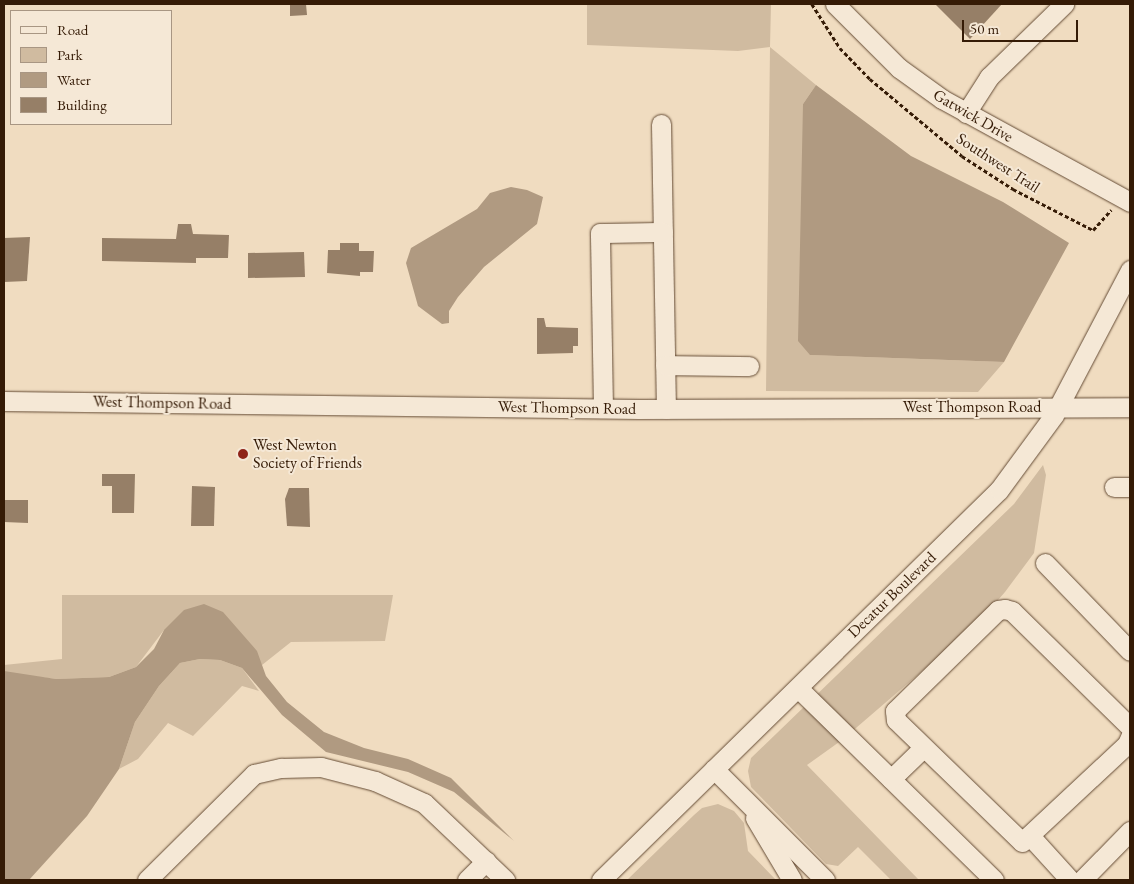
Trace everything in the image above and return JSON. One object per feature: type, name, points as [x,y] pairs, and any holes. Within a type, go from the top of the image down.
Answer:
[{"type":"street","name":"Gatwick Drive","points":[[835,4],[899,68],[966,113],[1126,200]]},
{"type":"street","points":[[966,113],[990,77],[1064,4]]},
{"type":"street","points":[[661,124],[666,409]]},
{"type":"street","points":[[603,408],[600,233],[663,232]]},
{"type":"street","name":"Decatur Boulevard","points":[[601,880],[994,496],[1059,407],[1130,270]]},
{"type":"street","points":[[665,365],[749,366]]},
{"type":"street","name":"West Thompson Road","points":[[4,401],[666,409],[1130,407]]},
{"type":"street","points":[[1045,563],[1126,639]]},
{"type":"street","points":[[1130,727],[1012,611],[1005,609],[998,610],[895,711],[896,720],[1015,840],[1022,842],[1031,837],[1130,737]]},
{"type":"street","points":[[798,688],[994,880]]},
{"type":"street","points":[[890,779],[924,748]]},
{"type":"street","points":[[147,880],[254,774],[281,768],[321,767],[348,772],[404,792],[424,803],[505,880]]},
{"type":"street","points":[[714,769],[825,880]]},
{"type":"street","points":[[746,802],[773,853],[792,880]]},
{"type":"street","points":[[1082,880],[1130,831]]},
{"type":"street","points":[[1031,837],[1070,880]]},
{"type":"street","points":[[468,880],[486,861]]},
{"type":"path","name":"Southwest Trail","points":[[812,4],[840,48],[870,80],[962,156],[1013,189],[1093,230],[1126,200]]},
{"type":"green space","points":[[587,4],[771,4],[770,47],[738,51],[587,45]]},
{"type":"green space","points":[[770,47],[816,85],[803,104],[810,355],[1004,362],[978,392],[766,391]]},
{"type":"green space","points":[[1043,465],[1046,475],[1034,553],[1005,592],[978,623],[842,740],[807,765],[919,880],[891,880],[858,847],[838,866],[826,864],[751,787],[748,771],[751,758],[1014,504]]},
{"type":"green space","points":[[62,595],[393,595],[385,641],[291,642],[262,665],[246,639],[164,630],[136,667],[109,677],[56,679],[4,673],[4,665],[62,659]]},
{"type":"green space","points":[[200,659],[220,660],[242,668],[259,691],[242,686],[193,736],[168,723],[138,759],[119,769],[135,722],[159,686],[180,663]]},
{"type":"green space","points":[[718,804],[734,811],[744,823],[748,851],[776,880],[627,880],[702,808]]},
{"type":"water","points":[[816,85],[911,156],[1003,202],[1069,243],[1004,362],[810,355],[798,341],[803,104]]},
{"type":"water","points":[[511,187],[527,190],[543,197],[537,224],[484,267],[458,297],[449,311],[449,323],[442,324],[418,306],[406,263],[411,248],[477,209],[490,193]]},
{"type":"water","points":[[204,604],[223,612],[257,651],[266,676],[287,702],[324,732],[364,748],[408,759],[451,778],[514,841],[454,792],[408,772],[326,752],[282,715],[242,668],[220,660],[200,659],[180,663],[159,686],[135,722],[119,769],[87,816],[29,880],[4,880],[4,671],[56,679],[109,677],[136,667],[154,649],[164,630],[184,610]]},
{"type":"building","points":[[290,4],[306,4],[307,15],[290,16]]},
{"type":"building","points":[[935,4],[1002,4],[970,39]]},
{"type":"building","points":[[178,224],[191,224],[193,234],[229,235],[228,258],[196,258],[196,263],[102,261],[102,238],[176,239]]},
{"type":"building","points":[[30,237],[27,281],[4,282],[4,238]]},
{"type":"building","points":[[340,243],[359,243],[359,251],[374,251],[373,272],[360,272],[360,276],[327,273],[328,250],[340,250]]},
{"type":"building","points":[[304,252],[305,277],[248,278],[248,253]]},
{"type":"building","points":[[537,318],[544,318],[546,327],[578,328],[578,346],[573,346],[573,353],[537,354]]},
{"type":"building","points":[[102,474],[135,474],[134,513],[112,513],[112,486],[102,486]]},
{"type":"building","points":[[192,486],[215,487],[214,526],[191,526]]},
{"type":"building","points":[[289,488],[309,488],[310,527],[287,526],[285,499]]},
{"type":"building","points":[[4,500],[28,500],[28,523],[4,522]]},
{"type":"place","name":"West Newton Society of Friends","points":[[243,454]]}]
